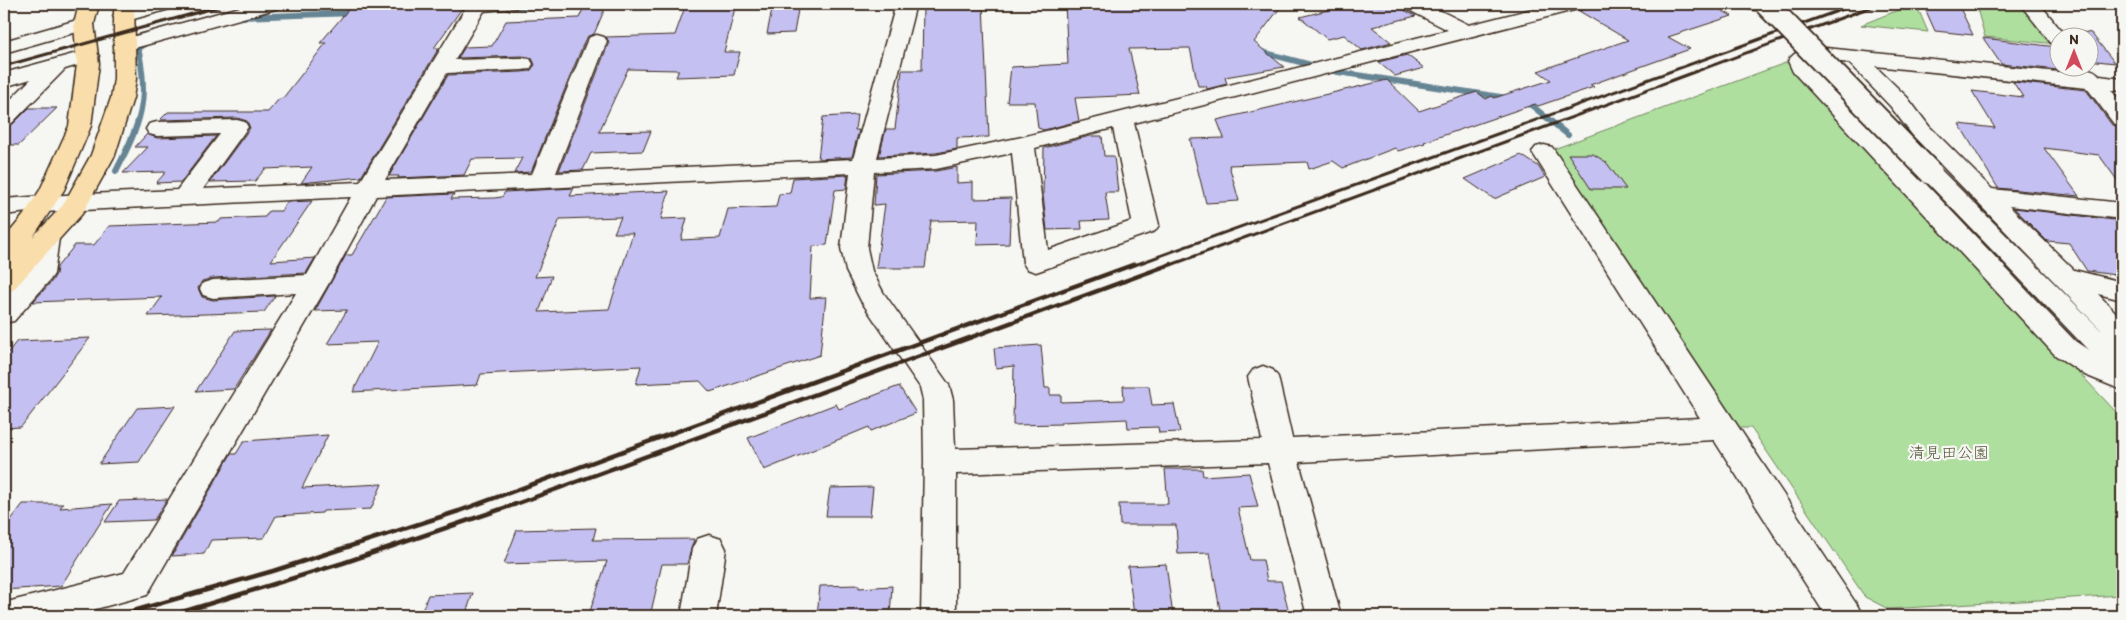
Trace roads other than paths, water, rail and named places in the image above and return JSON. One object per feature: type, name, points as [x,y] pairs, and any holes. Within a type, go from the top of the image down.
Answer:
[{"type":"highway","points":[[4,284],[77,203],[103,155],[122,98],[125,78],[123,10]]},
{"type":"highway","points":[[4,256],[43,204],[56,183],[80,126],[85,98],[88,56],[87,14]]},
{"type":"street","points":[[123,10],[166,4]]},
{"type":"street","points":[[124,45],[272,4]]},
{"type":"street","points":[[10,616],[135,585],[316,284],[368,188],[478,4],[508,4]]},
{"type":"street","points":[[906,4],[863,166],[854,248],[859,271],[871,295],[934,385],[938,400],[940,462],[938,616]]},
{"type":"street","points":[[1412,4],[1468,32]]},
{"type":"street","points":[[4,207],[936,162],[1023,144],[1575,4]]},
{"type":"street","points":[[1751,4],[1775,6],[1787,4]]},
{"type":"street","points":[[1766,4],[2118,368]]},
{"type":"street","points":[[2030,4],[2049,28]]},
{"type":"street","points":[[4,46],[87,14]]},
{"type":"street","points":[[541,180],[597,41]]},
{"type":"street","points":[[2048,72],[1856,58],[1826,54],[1812,54],[1803,57],[1799,61],[1801,67],[2064,348],[2095,368],[2118,368]]},
{"type":"street","points":[[4,80],[88,56]]},
{"type":"street","points":[[1856,58],[1899,102],[1921,130],[2113,326],[2117,334],[2118,368]]},
{"type":"street","points":[[440,67],[522,64]]},
{"type":"street","points":[[4,118],[58,65]]},
{"type":"street","points":[[2090,78],[2122,119]]},
{"type":"street","points":[[2098,78],[2122,85]]},
{"type":"street","points":[[1023,144],[1036,263],[1146,225],[1122,118]]},
{"type":"street","points":[[156,129],[237,127],[184,198]]},
{"type":"street","points":[[1544,152],[1845,616]]},
{"type":"street","points":[[1986,196],[2122,211]]},
{"type":"street","points":[[4,314],[40,274],[46,238]]},
{"type":"street","points":[[2065,277],[2122,291]]},
{"type":"street","points":[[213,289],[316,284]]},
{"type":"street","points":[[1263,377],[1280,451],[1324,616]]},
{"type":"street","points":[[940,462],[1280,451],[1723,428]]},
{"type":"street","points":[[698,616],[709,549]]},
{"type":"waterway","points":[[508,7],[578,4]]},
{"type":"waterway","points":[[241,17],[354,13]]},
{"type":"waterway","points":[[116,171],[137,126],[143,98],[138,48],[148,42]]},
{"type":"waterway","points":[[1258,51],[1338,72],[1507,98]]},
{"type":"waterway","points":[[1522,103],[1531,105],[1568,135]]},
{"type":"railway","points":[[4,66],[228,4]]},
{"type":"railway","points":[[1132,266],[1857,4]]},
{"type":"railway","points":[[1168,266],[1879,4]]},
{"type":"railway","points":[[116,616],[273,571],[459,511],[1135,264]]},
{"type":"railway","points":[[169,616],[343,563],[516,504],[1171,264]]},
{"type":"park label","name":"清見田公園","points":[[1949,452]]}]
